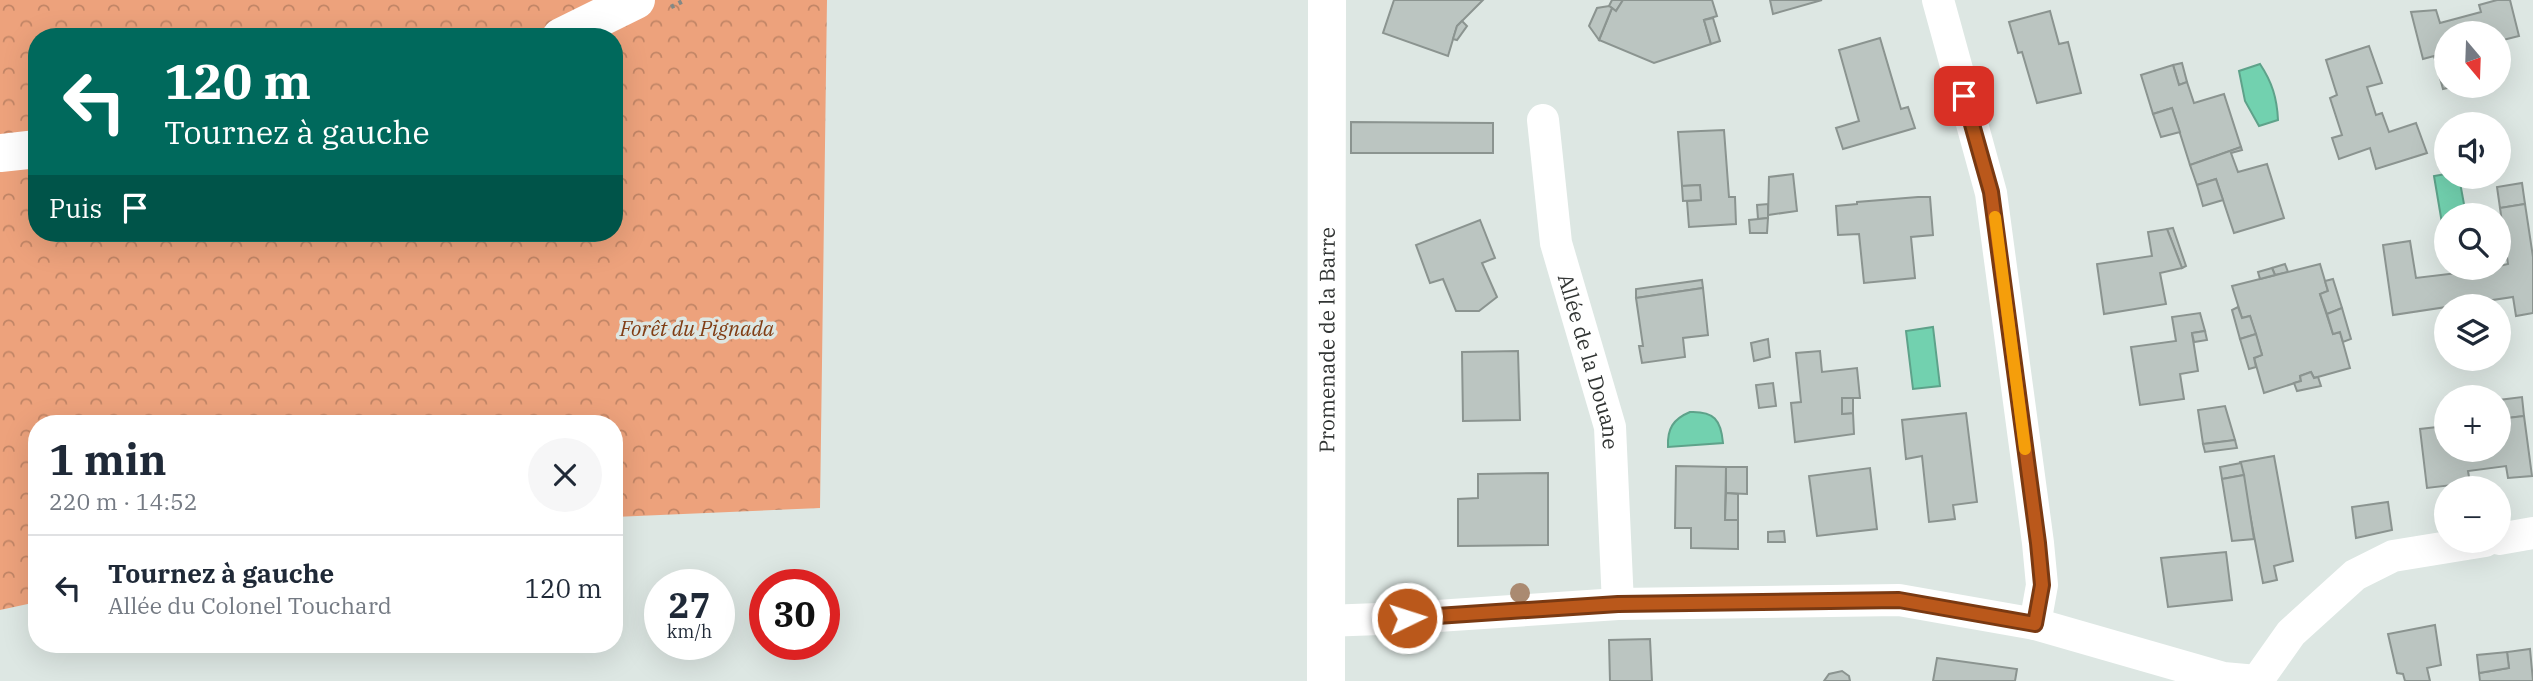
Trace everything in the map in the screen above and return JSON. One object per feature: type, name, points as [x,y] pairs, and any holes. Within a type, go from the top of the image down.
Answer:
[{"type":"main road","points":[[579,28],[636,0]]},
{"type":"main road","name":"Promenade de la Barre","points":[[1326,681],[1327,0]]},
{"type":"main road","points":[[0,153],[28,150]]},
{"type":"street","points":[[1938,0],[1991,192],[2038,543],[2042,585],[2035,624]]},
{"type":"street","name":"Allée de la Douane","points":[[1543,120],[1556,243],[1610,427],[1618,604]]},
{"type":"street","points":[[2511,536],[2533,533]]},
{"type":"street","points":[[1325,621],[1364,621],[1618,604],[1899,600],[2035,624],[2223,678],[2257,681],[2291,633],[2355,575],[2393,556],[2434,549]]},
{"type":"green space","name":"Forêt du Pignada","points":[[0,0],[827,0],[820,508],[623,517],[623,415],[28,415],[28,604],[0,610]]},
{"type":"shaded area","points":[[2260,64],[2273,90],[2278,120],[2259,126],[2245,101],[2239,71]]},
{"type":"shaded area","points":[[2436,189],[2461,189],[2464,203],[2439,203]]},
{"type":"shaded area","points":[[1933,327],[1940,386],[1913,389],[1906,331]]},
{"type":"shaded area","points":[[1690,412],[1705,413],[1715,418],[1723,443],[1668,447],[1672,425]]},
{"type":"building","points":[[1394,0],[1483,0],[1457,26],[1448,56],[1383,33]]},
{"type":"building","points":[[1612,0],[1623,0],[1616,11],[1609,6]]},
{"type":"building","points":[[1623,0],[1712,0],[1717,16],[1704,20],[1711,44],[1654,63],[1599,40],[1612,8],[1616,11]]},
{"type":"building","points":[[1770,0],[1822,0],[1773,14]]},
{"type":"building","points":[[2510,0],[2519,36],[2511,38],[2511,21],[2447,21],[2481,12],[2479,5]]},
{"type":"building","points":[[1597,8],[1612,8],[1599,40],[1589,26]]},
{"type":"building","points":[[2436,10],[2439,21],[2434,21],[2434,56],[2423,59],[2411,12]]},
{"type":"building","points":[[2050,11],[2059,44],[2068,42],[2081,93],[2037,103],[2022,52],[2018,53],[2009,22]]},
{"type":"building","points":[[1713,18],[1720,41],[1711,44],[1704,20]]},
{"type":"building","points":[[1462,21],[1467,26],[1457,40],[1453,39],[1457,26]]},
{"type":"building","points":[[1880,38],[1901,109],[1908,107],[1915,128],[1843,149],[1836,128],[1859,121],[1839,50]]},
{"type":"building","points":[[2369,46],[2382,83],[2367,87],[2376,115],[2382,113],[2389,132],[2416,123],[2427,153],[2376,169],[2370,148],[2339,159],[2332,138],[2342,135],[2330,98],[2337,95],[2326,60]]},
{"type":"building","points":[[2182,63],[2187,82],[2179,85],[2173,65]]},
{"type":"building","points":[[2173,65],[2179,85],[2187,82],[2194,103],[2224,94],[2241,147],[2190,165],[2172,108],[2153,114],[2141,75]]},
{"type":"building","points":[[2172,108],[2180,132],[2161,137],[2153,114]]},
{"type":"building","points":[[1351,122],[1493,123],[1493,153],[1351,153]]},
{"type":"building","points":[[1724,130],[1729,197],[1735,197],[1736,224],[1689,227],[1687,201],[1701,200],[1700,185],[1682,186],[1678,132]]},
{"type":"building","points":[[2241,147],[2242,150],[2231,153],[2238,172],[2267,164],[2284,218],[2234,233],[2216,179],[2197,185],[2190,165]]},
{"type":"building","points":[[1793,174],[1797,211],[1768,215],[1769,177]]},
{"type":"building","points":[[2216,179],[2223,200],[2203,206],[2197,185]]},
{"type":"building","points":[[2522,183],[2525,204],[2511,206],[2511,203],[2499,203],[2497,189],[2511,189],[2511,185]]},
{"type":"building","points":[[1700,185],[1701,200],[1683,201],[1682,186]]},
{"type":"building","points":[[1930,197],[1933,235],[1911,237],[1915,278],[1864,283],[1859,234],[1838,235],[1836,206]]},
{"type":"building","points":[[1768,204],[1768,218],[1758,219],[1757,205]]},
{"type":"building","points":[[2525,204],[2533,257],[2533,313],[2516,316],[2511,294],[2434,294],[2434,309],[2393,315],[2383,245],[2410,241],[2416,278],[2434,276],[2434,280],[2511,280],[2511,206]]},
{"type":"building","points":[[1768,218],[1767,233],[1750,233],[1749,220]]},
{"type":"building","points":[[1480,220],[1495,258],[1482,263],[1497,297],[1479,311],[1456,311],[1443,279],[1430,283],[1416,245]]},
{"type":"building","points":[[2173,228],[2186,266],[2182,268],[2167,229]]},
{"type":"building","points":[[2167,229],[2182,268],[2160,273],[2166,304],[2104,314],[2097,264],[2152,256],[2148,232]]},
{"type":"building","points":[[2285,264],[2288,272],[2275,275],[2272,268]]},
{"type":"building","points":[[2320,264],[2328,291],[2320,294],[2333,334],[2340,332],[2350,368],[2314,378],[2311,372],[2300,376],[2301,381],[2264,393],[2254,358],[2262,355],[2250,316],[2242,318],[2232,286]]},
{"type":"building","points":[[2272,268],[2275,275],[2260,279],[2258,272]]},
{"type":"building","points":[[2333,279],[2342,308],[2327,314],[2320,294],[2328,291],[2325,281]]},
{"type":"building","points":[[1702,280],[1703,288],[1636,298],[1636,289]]},
{"type":"building","points":[[1703,288],[1708,335],[1683,338],[1685,357],[1642,363],[1639,346],[1643,346],[1636,298]]},
{"type":"building","points":[[2238,307],[2242,318],[2250,316],[2256,334],[2240,339],[2232,310]]},
{"type":"building","points":[[2342,308],[2351,339],[2343,342],[2340,332],[2333,334],[2327,314]]},
{"type":"building","points":[[2200,313],[2205,331],[2192,333],[2198,371],[2180,374],[2184,399],[2140,405],[2131,347],[2176,341],[2172,317]]},
{"type":"building","points":[[2205,331],[2207,340],[2194,342],[2192,333]]},
{"type":"building","points":[[2256,334],[2262,355],[2254,358],[2256,367],[2249,369],[2240,339]]},
{"type":"building","points":[[1768,339],[1770,357],[1754,361],[1751,343]]},
{"type":"building","points":[[1518,351],[1520,420],[1463,421],[1462,352]]},
{"type":"building","points":[[1820,351],[1822,372],[1857,368],[1860,398],[1842,398],[1842,414],[1853,413],[1854,434],[1795,442],[1791,403],[1801,402],[1796,353]]},
{"type":"building","points":[[2311,372],[2314,378],[2318,377],[2321,386],[2297,391],[2294,383],[2301,381],[2300,376]]},
{"type":"building","points":[[1773,383],[1776,406],[1759,408],[1756,385]]},
{"type":"building","points":[[2522,397],[2524,416],[2511,418],[2511,398]]},
{"type":"building","points":[[1842,398],[1853,398],[1853,413],[1842,414]]},
{"type":"building","points":[[2225,406],[2235,440],[2203,444],[2198,410]]},
{"type":"building","points":[[1966,413],[1977,502],[1953,505],[1955,519],[1929,522],[1922,456],[1906,459],[1902,420]]},
{"type":"building","points":[[2524,416],[2532,476],[2511,478],[2508,476],[2506,466],[2468,471],[2469,476],[2434,476],[2434,487],[2427,488],[2420,429],[2434,427],[2434,462],[2511,462],[2511,418]]},
{"type":"building","points":[[2235,440],[2237,448],[2205,452],[2203,444]]},
{"type":"building","points":[[2274,456],[2293,561],[2274,566],[2277,580],[2263,583],[2240,462]]},
{"type":"building","points":[[2241,463],[2244,475],[2222,479],[2220,467]]},
{"type":"building","points":[[1676,466],[1726,467],[1725,520],[1738,520],[1738,549],[1691,548],[1691,528],[1675,528]]},
{"type":"building","points":[[1726,467],[1747,467],[1747,494],[1726,493]]},
{"type":"building","points":[[1870,468],[1877,529],[1817,536],[1809,476]]},
{"type":"building","points":[[1548,473],[1548,545],[1458,546],[1458,499],[1478,498],[1478,474]]},
{"type":"building","points":[[2244,475],[2254,539],[2232,541],[2222,479]]},
{"type":"building","points":[[1726,493],[1738,494],[1738,520],[1725,520]]},
{"type":"building","points":[[2388,502],[2392,530],[2356,538],[2352,507]]},
{"type":"building","points":[[1784,531],[1785,542],[1768,542],[1768,532]]},
{"type":"building","points":[[2226,552],[2232,600],[2168,607],[2161,558]]},
{"type":"building","points":[[2435,625],[2441,665],[2427,668],[2430,681],[2405,681],[2403,674],[2397,673],[2388,634]]},
{"type":"building","points":[[1650,639],[1652,681],[1610,681],[1609,640]]},
{"type":"building","points":[[2530,649],[2533,681],[2480,681],[2479,673],[2509,668],[2507,652]]},
{"type":"building","points":[[2507,652],[2509,668],[2479,673],[2477,655]]},
{"type":"building","points":[[1937,658],[2017,669],[2015,681],[1933,681]]},
{"type":"building","points":[[1842,671],[1849,676],[1850,681],[1824,681],[1829,674]]},
{"type":"slow traffic","points":[[1995,217],[2025,449]]},
{"type":"route","points":[[1407,618],[1618,604],[1899,600],[2035,624],[2042,585],[2038,543],[1991,192],[1964,96]]}]
